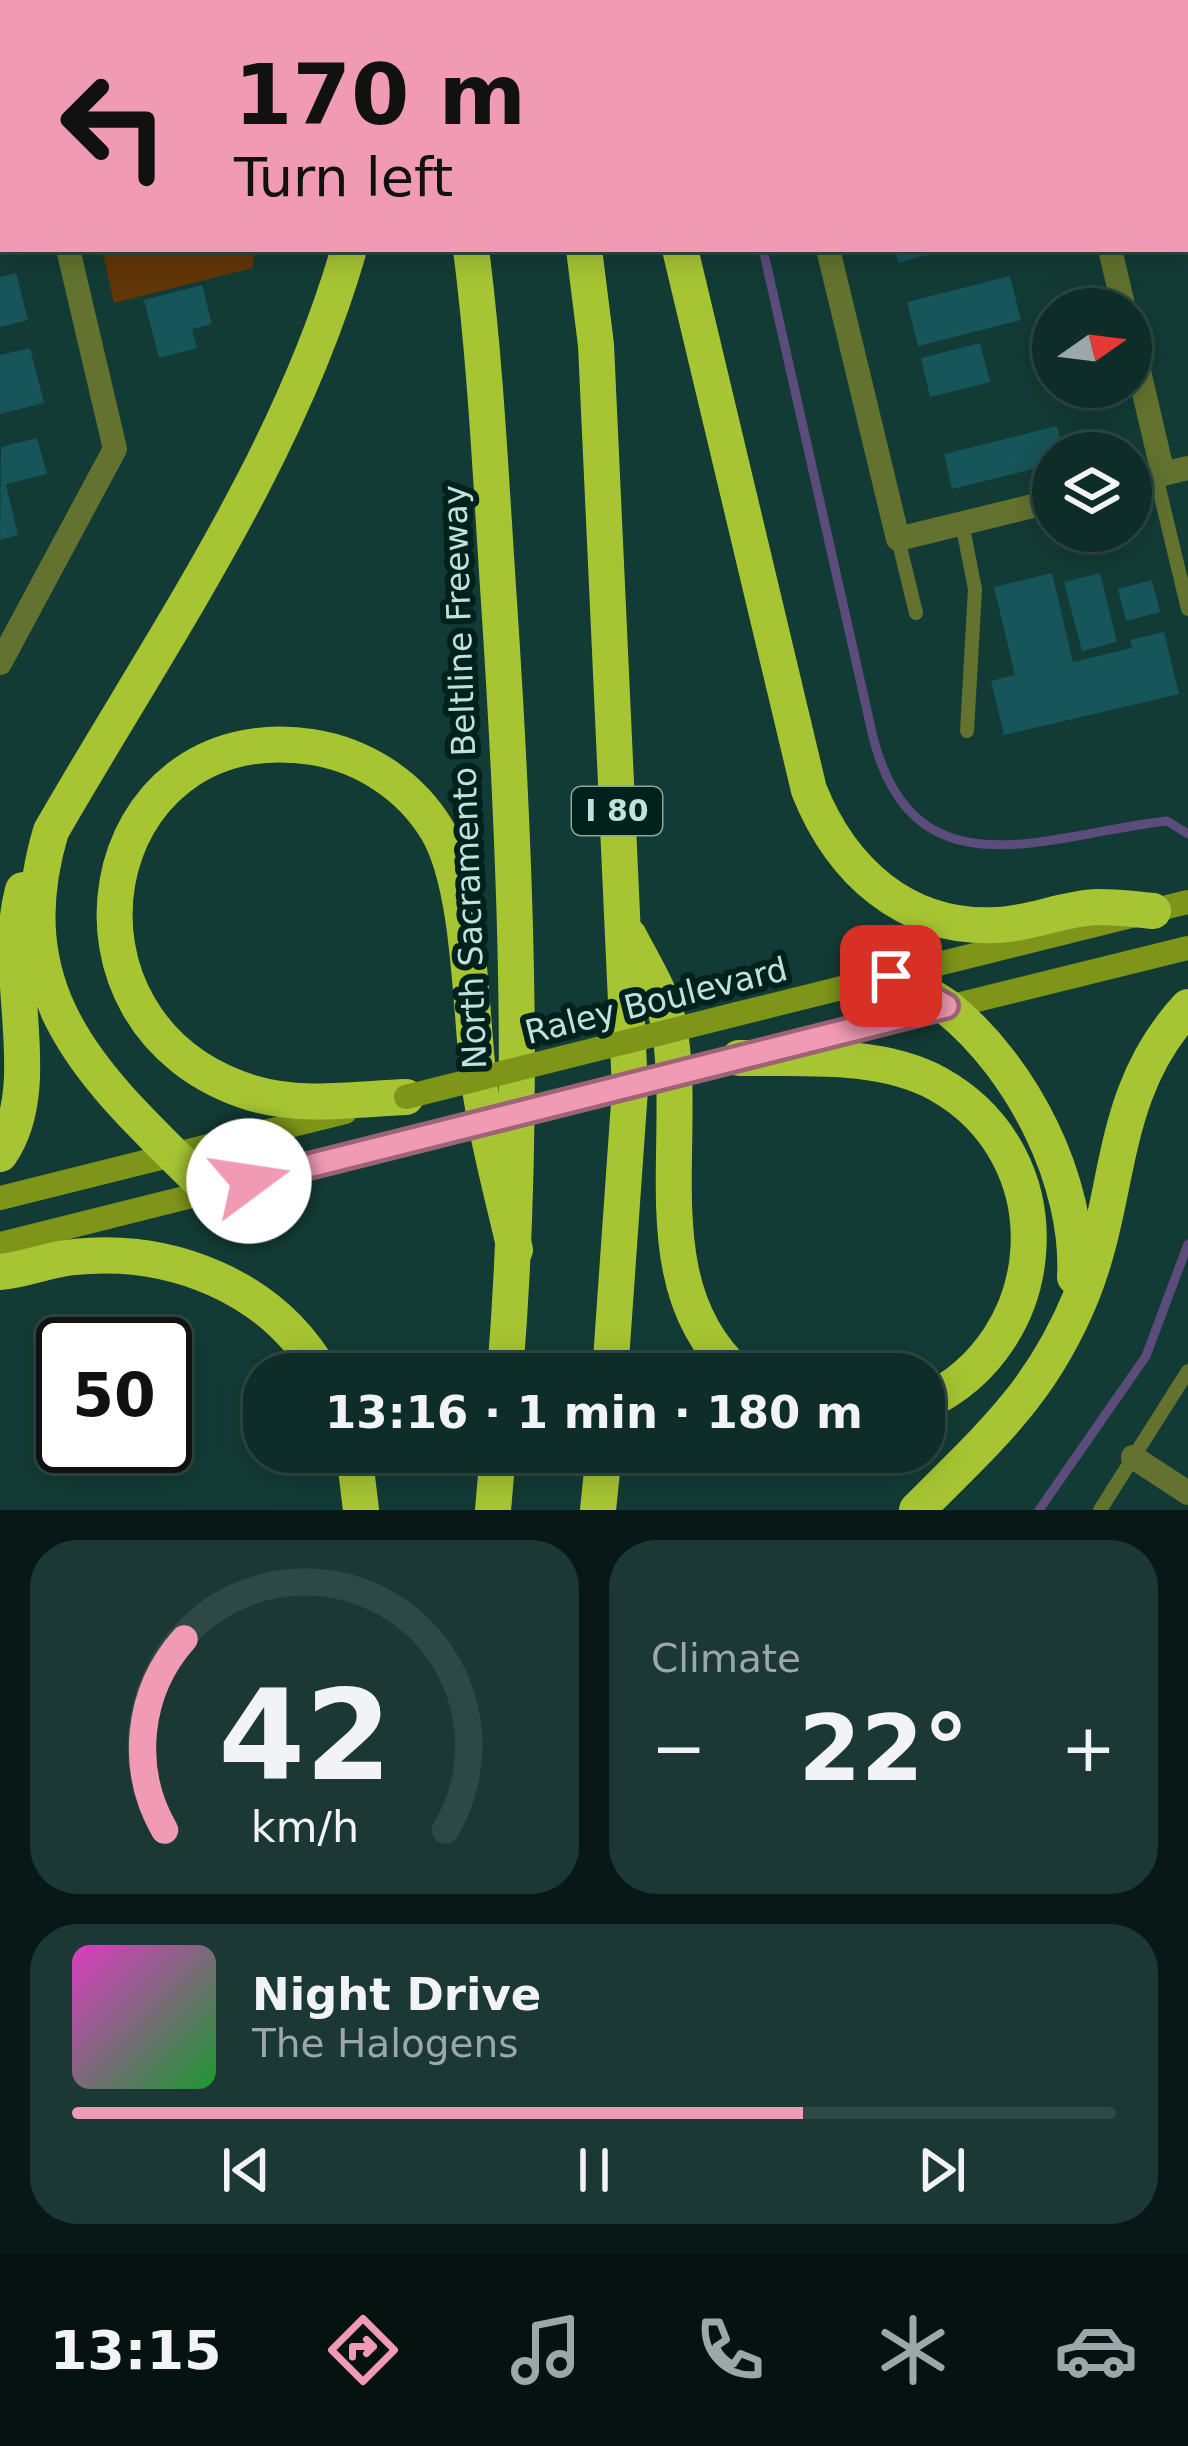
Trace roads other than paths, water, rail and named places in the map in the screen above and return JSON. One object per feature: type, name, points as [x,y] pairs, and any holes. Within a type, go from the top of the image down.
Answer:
[{"type":"highway","points":[[0,1154],[20,1110],[12,938],[21,896],[46,844],[275,443],[324,337],[349,252]]},
{"type":"highway","name":"North Sacramento Beltline Freeway","points":[[471,252],[507,732],[518,988],[515,1250],[507,1353]]},
{"type":"highway","name":"I 80","points":[[584,252],[596,345],[630,1089],[611,1353]]},
{"type":"highway","points":[[681,252],[809,790],[838,850],[886,896],[948,922],[1002,926],[1095,907],[1170,906]]},
{"type":"highway","points":[[406,1096],[297,1101],[256,1095],[192,1064],[143,1013],[124,976],[110,907],[128,842],[150,808],[179,780],[226,755],[292,745],[332,751],[370,766],[422,808],[449,854],[481,1094],[515,1250]]},
{"type":"highway","points":[[46,844],[37,922],[50,998],[69,1041],[96,1079],[210,1191]]},
{"type":"highway","points":[[622,920],[668,1018],[681,1280],[709,1342],[719,1353]]},
{"type":"highway","points":[[891,976],[946,1006],[1007,1076],[1062,1179],[1076,1254],[1060,1345]]},
{"type":"highway","points":[[917,1510],[1030,1395],[1060,1345],[1095,1252],[1131,1097],[1154,1048],[1188,1007]]},
{"type":"highway","points":[[739,1058],[842,1059],[915,1073],[972,1108],[999,1138],[1018,1173],[1030,1226],[1023,1292],[983,1362],[945,1388]]},
{"type":"highway","points":[[0,1272],[72,1257],[139,1256],[205,1271],[262,1305],[310,1353]]},
{"type":"highway","points":[[357,1473],[361,1510]]},
{"type":"highway","points":[[494,1510],[497,1473]]},
{"type":"highway","points":[[598,1510],[602,1473]]},
{"type":"main road","name":"Raley Boulevard","points":[[0,1198],[1170,906]]},
{"type":"main road","points":[[0,1244],[1188,948]]},
{"type":"street","points":[[0,663],[115,449],[69,252]]},
{"type":"street","points":[[829,252],[898,539],[1032,506]]},
{"type":"street","points":[[1111,252],[1119,288]]},
{"type":"street","points":[[1146,408],[1160,475]]},
{"type":"street","points":[[1133,1457],[1188,1493]]},
{"type":"lane","points":[[1160,475],[1188,609]]},
{"type":"lane","points":[[962,524],[975,589],[967,731]]},
{"type":"lane","points":[[898,539],[916,614]]},
{"type":"lane","points":[[1100,1510],[1188,1371]]},
{"type":"waterway","points":[[764,252],[873,737],[893,788],[920,820],[953,838],[991,845],[1167,821],[1188,834]]},
{"type":"waterway","points":[[1039,1510],[1146,1356],[1188,1244]]}]
